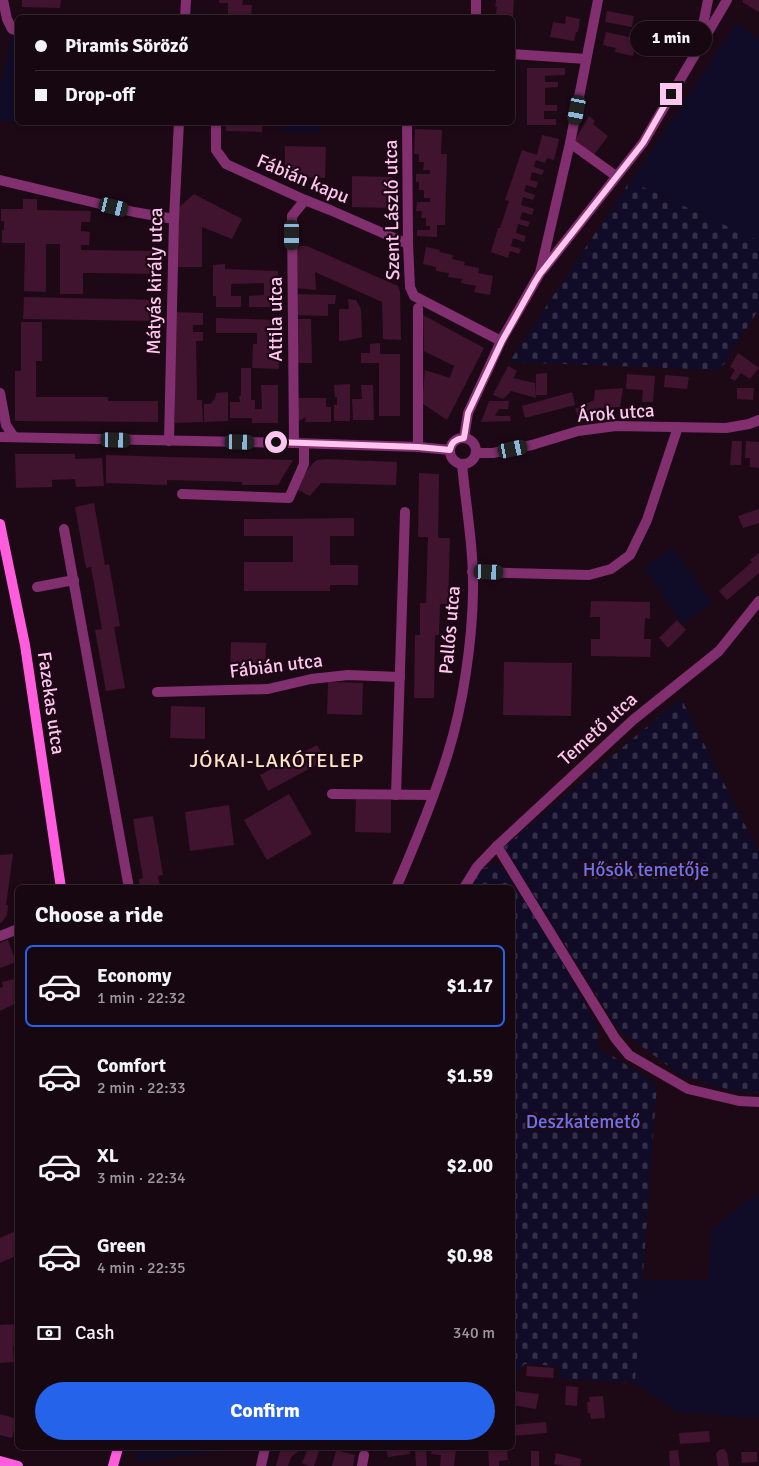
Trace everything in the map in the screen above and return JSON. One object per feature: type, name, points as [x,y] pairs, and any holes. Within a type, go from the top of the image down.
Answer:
[{"type":"street","points":[[3,0],[7,19],[12,29],[15,30]]},
{"type":"street","points":[[185,15],[186,0]]},
{"type":"street","points":[[476,0],[476,15]]},
{"type":"street","points":[[540,274],[570,143],[598,0]]},
{"type":"street","points":[[699,46],[708,0]]},
{"type":"street","points":[[464,438],[468,413],[502,341],[540,274],[643,143],[727,0]]},
{"type":"street","points":[[515,54],[586,59]]},
{"type":"street","name":"Mátyás király utca","points":[[169,441],[174,219],[179,125]]},
{"type":"street","name":"Fábián kapu","points":[[216,125],[216,150],[226,164],[408,244]]},
{"type":"street","name":"Szent László utca","points":[[407,125],[410,288],[414,296],[502,341]]},
{"type":"street","points":[[570,143],[616,176]]},
{"type":"street","points":[[0,180],[134,212],[174,219]]},
{"type":"street","name":"Attila utca","points":[[182,494],[289,498],[304,464],[299,443],[292,216],[305,200]]},
{"type":"street","points":[[418,308],[418,447]]},
{"type":"street","points":[[0,393],[6,425],[14,438]]},
{"type":"street","name":"Árok utca","points":[[476,453],[493,453],[532,445],[578,431],[616,426],[726,428],[749,424],[759,420]]},
{"type":"street","points":[[472,572],[589,575],[612,569],[630,555],[647,520],[678,427]]},
{"type":"street","points":[[0,437],[299,443],[418,447],[450,450]]},
{"type":"street","points":[[464,438],[473,442],[476,453],[471,462],[462,464],[453,460],[450,450],[454,441],[464,438]]},
{"type":"street","name":"Pallós utca","points":[[397,885],[412,853],[448,753],[462,699],[473,591],[469,523],[462,464]]},
{"type":"street","points":[[396,795],[405,512]]},
{"type":"street","name":"Fazekas utca","points":[[0,524],[26,645],[60,885]]},
{"type":"street","points":[[64,528],[128,885]]},
{"type":"street","points":[[37,587],[74,580]]},
{"type":"street","name":"Temető utca","points":[[466,885],[477,867],[497,846],[633,720],[719,651],[759,601]]},
{"type":"street","name":"Fábián utca","points":[[157,692],[268,689],[312,679],[348,675],[400,677]]},
{"type":"street","points":[[332,794],[433,796]]},
{"type":"street","points":[[497,846],[615,1038],[629,1055],[688,1089],[739,1101],[759,1102]]},
{"type":"street","points":[[0,936],[15,930]]},
{"type":"street","points":[[113,1466],[117,1450]]},
{"type":"street","points":[[262,1466],[265,1450]]},
{"type":"street","points":[[362,1466],[364,1455]]},
{"type":"street","points":[[0,1461],[18,1466]]},
{"type":"green space","points":[[736,23],[759,40],[759,241],[631,181]]},
{"type":"green space","points":[[13,32],[15,32],[15,122],[0,120],[0,87]]},
{"type":"green space","points":[[283,125],[320,125],[320,132],[283,132]]},
{"type":"green space","points":[[630,181],[759,241],[759,309],[720,370],[509,362]]},
{"type":"green space","points":[[673,548],[712,603],[682,624],[644,568]]},
{"type":"green space","name":"Hősök temetője","points":[[681,698],[759,853],[759,1093],[734,1091],[682,1076],[618,1029],[504,847]]},
{"type":"green space","name":"Deszkatemető","points":[[499,863],[514,885],[472,885],[482,869]]},
{"type":"green space","name":"Deszkatemető","points":[[515,887],[547,935],[598,1028],[598,1047],[657,1084],[635,1383],[559,1379],[559,1366],[525,1364],[515,1374]]},
{"type":"green space","points":[[759,1194],[759,1417],[677,1412],[635,1383],[643,1281],[708,1279],[711,1231],[749,1198]]},
{"type":"green space","points":[[138,1450],[233,1450],[136,1462]]},
{"type":"building","points":[[22,0],[61,0],[60,8],[22,7]]},
{"type":"building","points":[[219,0],[243,0],[242,5],[252,5],[251,15],[228,15],[228,3],[219,3]]},
{"type":"building","points":[[496,0],[514,0],[513,15],[496,15],[497,7],[495,7]]},
{"type":"building","points":[[743,0],[759,0],[759,12],[742,2]]},
{"type":"building","points":[[607,11],[634,16],[632,27],[605,22]]},
{"type":"building","points":[[566,16],[580,19],[574,41],[550,37],[553,22],[565,24]]},
{"type":"building","points":[[606,32],[643,40],[641,48],[635,47],[633,56],[615,52],[616,48],[603,45]]},
{"type":"building","points":[[527,68],[565,68],[565,75],[545,76],[545,82],[558,82],[558,87],[545,88],[545,105],[557,105],[557,111],[544,111],[544,119],[556,119],[556,125],[527,125]]},
{"type":"building","points":[[589,116],[595,121],[593,124],[608,136],[593,156],[574,142]]},
{"type":"building","points":[[226,125],[262,125],[262,132],[226,131]]},
{"type":"building","points":[[415,129],[442,130],[441,154],[447,154],[445,225],[437,225],[437,237],[417,236],[417,230],[430,230],[430,226],[426,226],[426,218],[421,218],[422,211],[416,211],[417,202],[430,202],[430,198],[424,198],[424,190],[419,190],[416,174],[430,174],[430,170],[423,170],[424,162],[419,162],[419,154],[414,154]]},
{"type":"building","points":[[542,135],[559,139],[554,160],[547,158],[545,163],[536,160],[534,167],[544,170],[542,175],[532,172],[530,180],[538,182],[536,188],[526,185],[524,191],[535,195],[533,200],[523,197],[521,205],[534,209],[532,215],[522,212],[520,219],[530,222],[528,227],[518,224],[516,233],[526,236],[524,242],[513,238],[511,246],[521,249],[519,254],[510,251],[508,258],[491,252],[509,201],[505,200],[522,150],[537,155]]},
{"type":"building","points":[[285,146],[326,147],[325,178],[285,177]]},
{"type":"building","points":[[352,176],[392,177],[391,208],[352,207]]},
{"type":"building","points":[[194,194],[242,219],[232,239],[202,227],[202,267],[176,267],[178,208]]},
{"type":"building","points":[[23,199],[37,199],[37,210],[91,211],[90,222],[81,222],[81,231],[90,232],[89,245],[81,245],[81,250],[158,251],[158,274],[83,273],[83,294],[60,294],[60,244],[46,244],[46,292],[24,291],[25,243],[2,243],[4,221],[1,221],[1,209],[23,209]]},
{"type":"building","points":[[299,246],[307,246],[398,286],[400,292],[401,340],[383,339],[382,302],[315,272],[316,290],[295,288],[295,251]]},
{"type":"building","points":[[426,247],[453,255],[452,259],[465,262],[464,265],[479,268],[478,273],[493,276],[490,295],[474,292],[476,286],[461,283],[462,279],[448,277],[449,273],[436,271],[436,267],[423,264]]},
{"type":"building","points":[[225,264],[225,269],[278,271],[278,307],[249,307],[249,296],[264,295],[264,283],[231,284],[231,296],[241,296],[241,307],[216,307],[216,296],[213,296],[213,265]]},
{"type":"building","points":[[294,294],[336,295],[335,304],[328,304],[328,316],[293,315]]},
{"type":"building","points":[[24,297],[159,300],[158,321],[23,319]]},
{"type":"building","points":[[348,299],[356,300],[361,309],[362,337],[339,341],[339,309],[349,309]]},
{"type":"building","points":[[174,312],[203,313],[203,325],[193,325],[193,332],[203,332],[203,341],[196,341],[197,400],[202,400],[203,422],[175,423]]},
{"type":"building","points":[[423,315],[484,348],[447,420],[422,403],[425,370],[450,378],[454,366],[424,351]]},
{"type":"building","points":[[216,318],[280,320],[279,369],[252,368],[253,344],[257,344],[257,333],[216,333]]},
{"type":"building","points":[[295,319],[311,319],[312,363],[296,363]]},
{"type":"building","points":[[21,322],[42,322],[42,361],[36,361],[36,397],[108,397],[108,401],[158,401],[158,422],[15,421],[15,371],[21,371]]},
{"type":"building","points":[[380,343],[380,354],[400,354],[400,416],[379,416],[379,363],[361,363],[361,353],[370,353],[370,344]]},
{"type":"building","points":[[738,353],[759,368],[750,379],[741,373],[735,381],[730,378],[735,370],[730,367]]},
{"type":"building","points":[[508,366],[517,371],[513,378],[535,383],[536,398],[511,391],[503,399],[493,395]]},
{"type":"building","points":[[241,368],[251,368],[251,400],[255,400],[255,409],[262,409],[261,385],[278,385],[278,423],[252,423],[252,418],[230,418],[230,402],[240,402]]},
{"type":"building","points":[[547,373],[547,395],[536,395],[536,374]]},
{"type":"building","points":[[627,374],[655,376],[653,402],[642,402],[643,390],[626,389]]},
{"type":"building","points":[[665,375],[689,377],[687,389],[664,387]]},
{"type":"building","points":[[350,384],[350,421],[334,421],[334,405],[337,405],[337,397],[335,397],[334,385]]},
{"type":"building","points":[[361,385],[373,385],[374,420],[353,420],[352,399],[362,399]]},
{"type":"building","points":[[623,388],[620,407],[598,408],[579,418],[575,409],[594,400],[595,390]]},
{"type":"building","points":[[737,388],[754,388],[753,400],[737,399]]},
{"type":"building","points":[[228,392],[228,421],[204,422],[204,404],[210,404],[215,399],[216,393]]},
{"type":"building","points":[[572,392],[575,405],[525,418],[522,406]]},
{"type":"building","points":[[294,398],[326,398],[326,407],[331,407],[331,422],[305,422],[306,417],[294,424]]},
{"type":"building","points":[[489,401],[509,401],[508,409],[499,409],[495,416],[510,416],[511,421],[481,422]]},
{"type":"building","points":[[732,441],[742,441],[741,465],[730,465]]},
{"type":"building","points":[[746,441],[759,442],[759,468],[750,467],[750,458],[745,458]]},
{"type":"building","points":[[15,454],[75,454],[75,459],[102,458],[104,486],[76,487],[75,479],[52,480],[52,487],[16,488]]},
{"type":"building","points":[[106,455],[293,460],[278,485],[242,485],[242,482],[167,480],[167,485],[106,483]]},
{"type":"building","points":[[317,460],[397,462],[396,485],[321,483],[310,496],[294,488],[313,463]]},
{"type":"building","points":[[419,473],[439,474],[438,538],[450,538],[448,604],[440,604],[439,635],[435,635],[434,698],[414,698],[415,635],[420,635],[420,603],[426,603],[428,537],[418,537]]},
{"type":"building","points":[[94,503],[105,565],[109,564],[120,626],[114,627],[125,688],[106,691],[95,630],[102,629],[91,567],[86,568],[75,507]]},
{"type":"building","points":[[759,509],[759,523],[743,528],[738,516]]},
{"type":"building","points":[[354,518],[354,536],[330,536],[330,565],[358,565],[358,585],[330,585],[330,591],[244,591],[244,562],[293,562],[293,536],[244,536],[244,519]]},
{"type":"building","points":[[759,553],[759,573],[727,600],[719,591],[752,562],[750,560]]},
{"type":"building","points":[[591,601],[650,602],[650,619],[645,618],[644,639],[651,639],[650,657],[591,656],[591,639],[600,639],[600,617],[590,617]]},
{"type":"building","points":[[677,620],[686,630],[668,648],[659,638]]},
{"type":"building","points":[[231,642],[266,643],[265,675],[230,674]]},
{"type":"building","points":[[504,662],[572,663],[571,716],[503,715]]},
{"type":"building","points":[[328,682],[363,683],[362,715],[327,714]]},
{"type":"building","points":[[171,706],[205,707],[205,739],[170,738]]},
{"type":"building","points":[[317,745],[325,760],[268,791],[260,775]]},
{"type":"building","points":[[289,794],[312,834],[267,860],[244,820]]},
{"type":"building","points":[[356,799],[391,800],[391,833],[355,832]]},
{"type":"building","points":[[229,805],[234,845],[190,851],[185,812]]},
{"type":"building","points":[[153,816],[163,875],[158,876],[160,885],[140,885],[139,879],[143,878],[133,819]]},
{"type":"building","points":[[13,854],[6,905],[8,905],[7,915],[0,923],[0,855]]},
{"type":"building","points":[[8,940],[15,962],[0,968],[0,943]]},
{"type":"building","points":[[15,979],[15,1004],[0,1011],[0,988],[3,987],[2,982]]},
{"type":"building","points":[[15,1231],[15,1256],[0,1263],[0,1238]]},
{"type":"building","points":[[15,1324],[14,1362],[0,1363],[0,1325]]},
{"type":"building","points":[[527,1366],[554,1368],[553,1378],[526,1376]]},
{"type":"building","points":[[566,1386],[578,1387],[577,1406],[565,1405]]},
{"type":"building","points":[[515,1391],[539,1394],[536,1409],[515,1406]]},
{"type":"building","points":[[603,1396],[605,1418],[591,1419],[590,1413],[588,1413],[587,1402],[590,1402],[589,1397]]},
{"type":"building","points":[[0,1414],[15,1418],[12,1438],[0,1435]]},
{"type":"building","points":[[546,1422],[547,1433],[515,1436],[515,1425]]},
{"type":"building","points":[[709,1431],[710,1442],[680,1444],[679,1433]]},
{"type":"building","points":[[724,1449],[727,1453],[729,1466],[718,1466],[716,1454],[719,1450]]},
{"type":"building","points":[[280,1450],[300,1450],[291,1457],[288,1466],[276,1466]]},
{"type":"building","points":[[307,1450],[319,1450],[314,1466],[302,1463]]},
{"type":"building","points":[[336,1450],[355,1455],[353,1466],[332,1466]]},
{"type":"building","points":[[386,1450],[415,1450],[410,1451],[410,1454],[388,1457]]},
{"type":"building","points":[[415,1450],[426,1450],[427,1466],[416,1466]]},
{"type":"building","points":[[432,1450],[456,1450],[454,1466],[440,1466],[441,1455],[431,1454]]},
{"type":"building","points":[[488,1450],[507,1450],[508,1460],[499,1461],[499,1466],[489,1466]]},
{"type":"building","points":[[678,1450],[680,1466],[670,1466],[669,1451]]},
{"type":"building","points":[[531,1451],[539,1451],[539,1466],[531,1466]]},
{"type":"building","points":[[741,1452],[757,1452],[757,1462],[742,1463]]},
{"type":"building","points":[[556,1453],[581,1459],[580,1466],[554,1464]]},
{"type":"district","name":"JÓKAI-LAKÓTELEP","points":[[277,760]]},
{"type":"route","points":[[276,442],[418,447],[450,450],[454,441],[464,438],[468,413],[502,341],[529,292],[540,274],[643,143],[671,94]]}]
